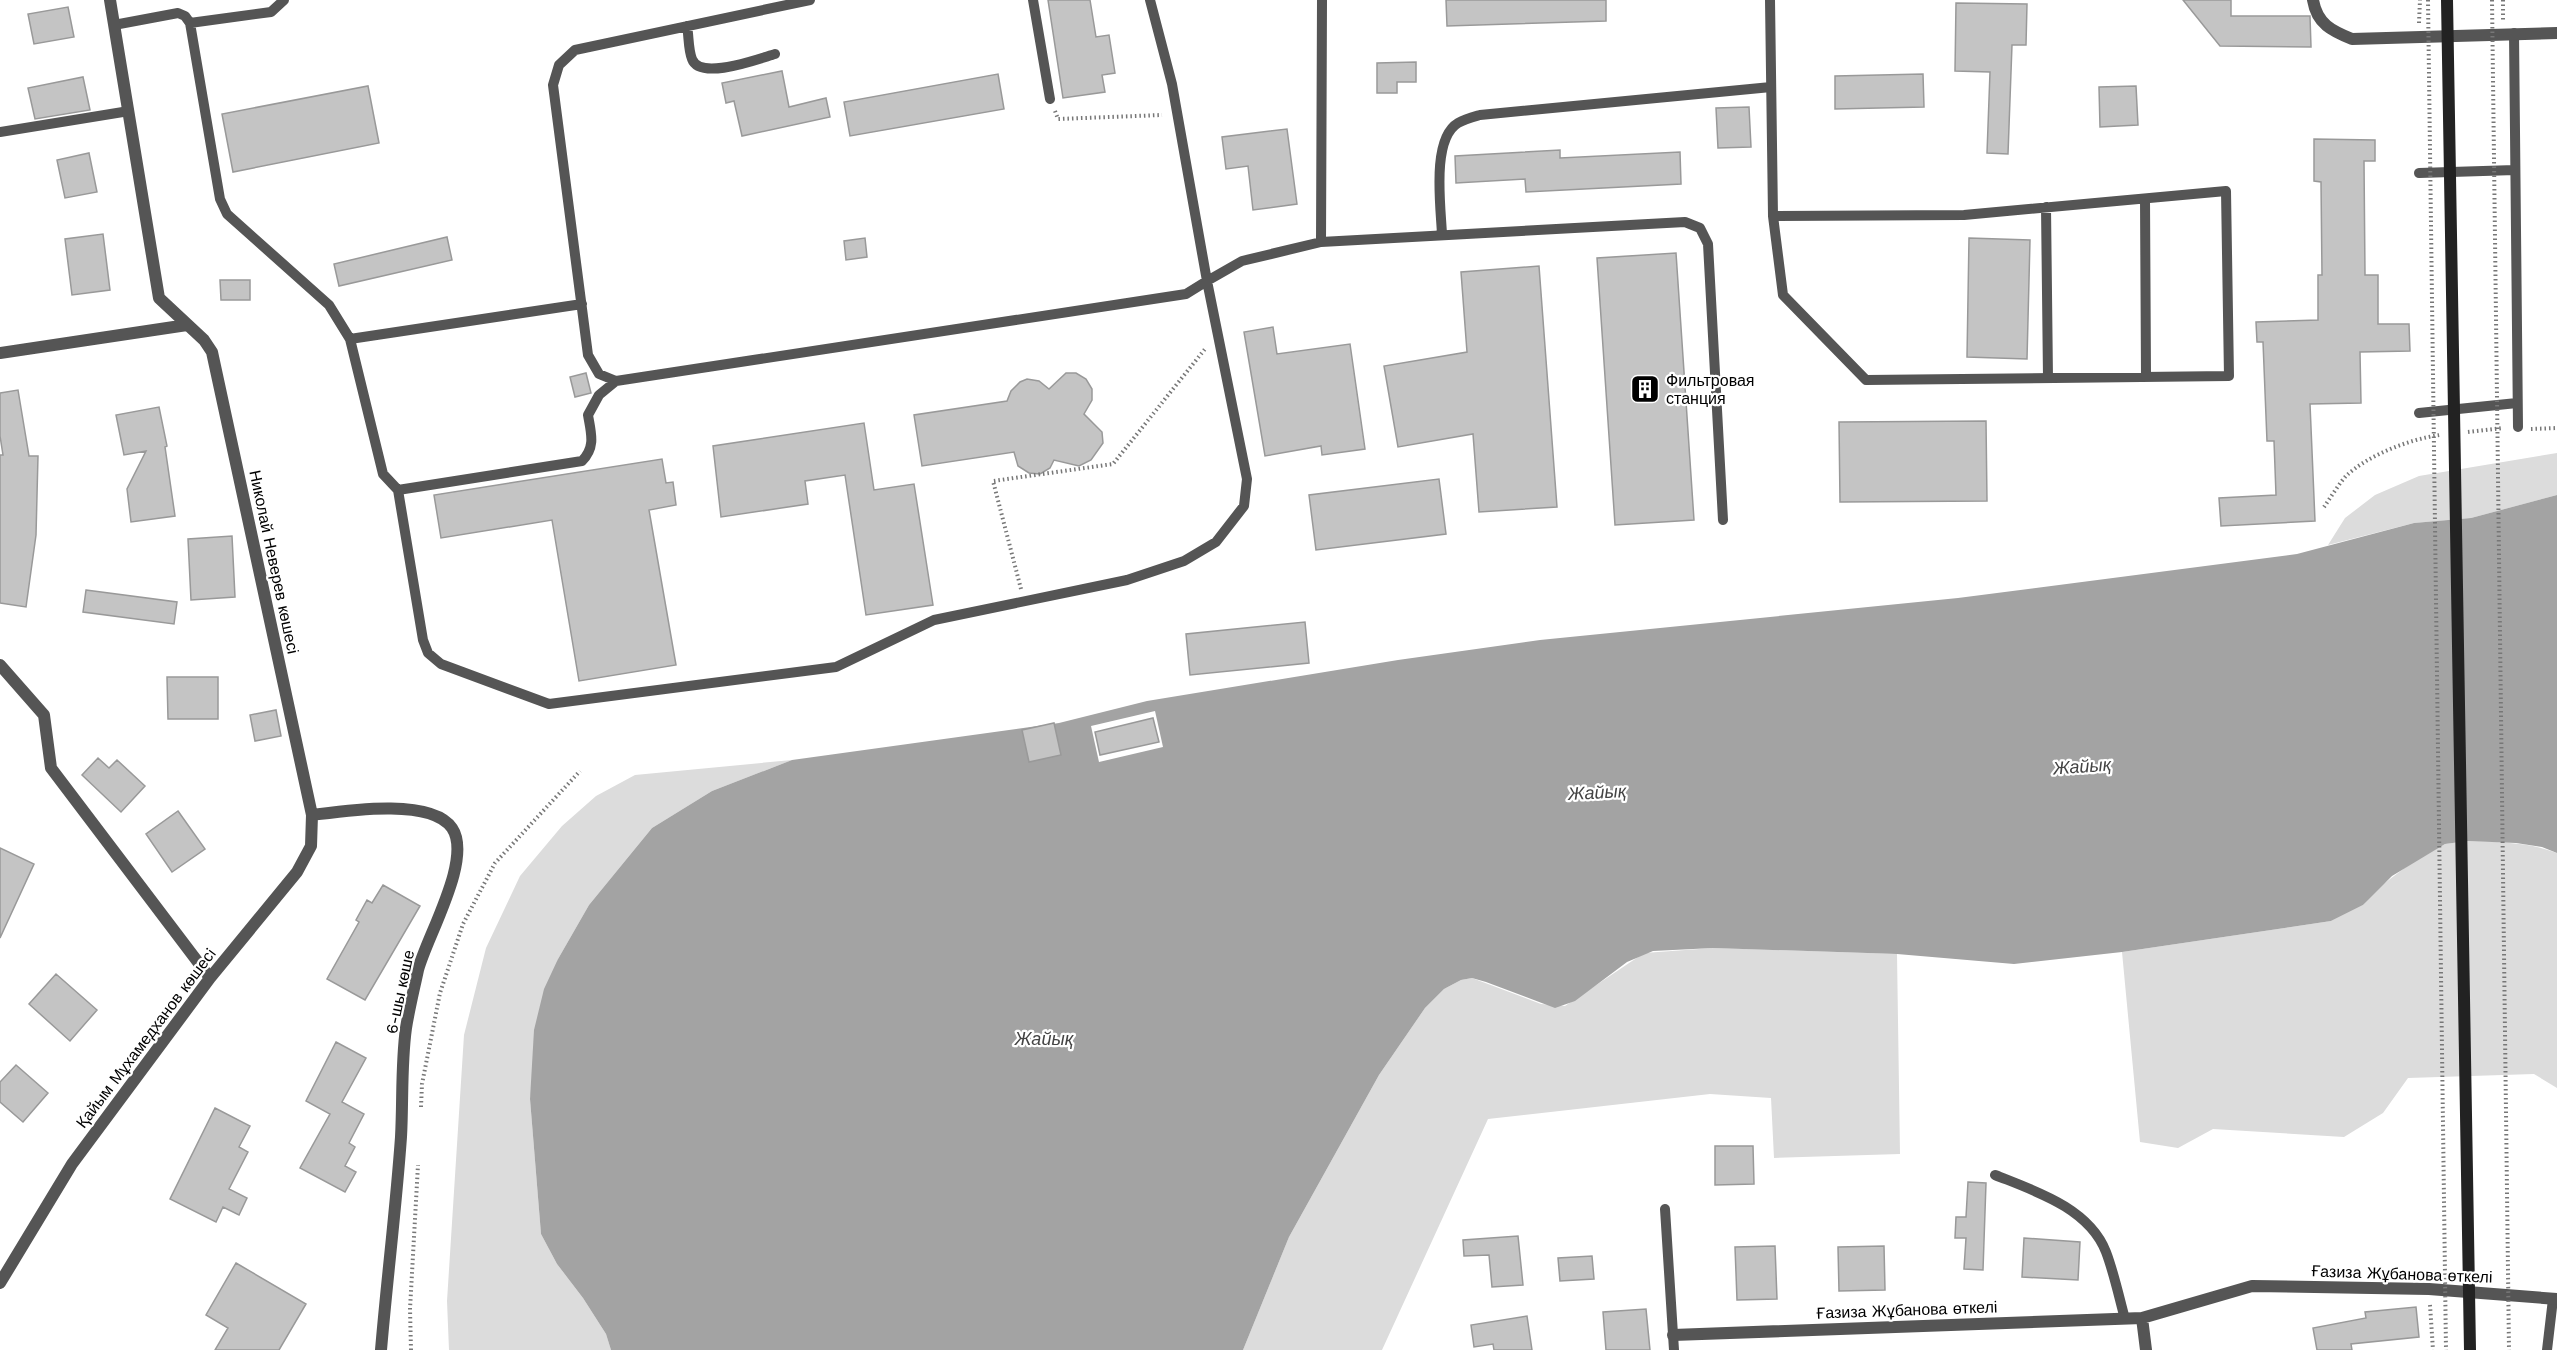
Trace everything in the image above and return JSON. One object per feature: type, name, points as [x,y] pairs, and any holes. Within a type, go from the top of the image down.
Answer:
[{"type":"main road","points":[[2447,0],[2470,1350]]},
{"type":"street","name":"Николай Неверев көшесі","points":[[110,0],[159,298],[212,352],[312,815]]},
{"type":"street","points":[[2313,0],[2321,22],[2335,33],[2352,39],[2557,33]]},
{"type":"street","points":[[0,353],[187,325]]},
{"type":"street","points":[[0,665],[44,715],[51,768],[210,978]]},
{"type":"street","name":"6-шы көше","points":[[312,815],[357,809],[416,810],[439,818],[452,827],[457,841],[458,861],[419,967],[406,1029],[401,1138],[381,1350]]},
{"type":"street","name":"Қайым Мұхамедханов көшесi","points":[[0,1283],[72,1164],[210,978],[297,872],[312,846],[312,815]]},
{"type":"street","name":"Ғазиза Жұбанова өткелі","points":[[1673,1335],[2142,1318],[2252,1286],[2429,1289],[2555,1299]]},
{"type":"street","points":[[2142,1318],[2146,1350]]},
{"type":"lane","points":[[190,23],[271,12],[284,0]]},
{"type":"lane","points":[[616,381],[599,374],[588,355],[553,85],[559,65],[575,50],[810,0]]},
{"type":"lane","points":[[1033,0],[1050,99]]},
{"type":"lane","points":[[114,25],[178,13],[185,16],[190,23],[220,200],[227,214],[329,305],[350,339],[383,474],[398,490],[423,640],[428,654],[441,664],[549,705],[836,667],[934,620],[1127,580],[1184,561],[1216,542],[1244,506],[1247,479],[1177,115],[1150,0]]},
{"type":"lane","points":[[1321,242],[1322,0]]},
{"type":"lane","points":[[1770,0],[1773,216],[1784,295],[1866,380],[2229,376],[2226,191],[1964,214],[1773,216]]},
{"type":"lane","points":[[687,26],[692,61],[699,68],[711,71],[775,54]]},
{"type":"lane","points":[[2514,33],[2518,427]]},
{"type":"lane","points":[[1442,235],[1441,155],[1444,138],[1457,124],[1480,115],[1771,87]]},
{"type":"lane","points":[[0,132],[129,111]]},
{"type":"lane","points":[[2420,173],[2515,170]]},
{"type":"lane","points":[[2145,199],[2146,377]]},
{"type":"lane","points":[[2046,207],[2048,378]]},
{"type":"lane","points":[[398,490],[582,461],[591,452],[592,440],[588,415],[599,394],[616,381],[1186,294],[1242,261],[1321,242],[1685,222],[1700,228],[1708,244],[1723,520]]},
{"type":"lane","points":[[350,339],[582,304]]},
{"type":"lane","points":[[2419,413],[2517,403]]},
{"type":"lane","points":[[1995,1176],[2051,1197],[2087,1225],[2106,1250],[2125,1319]]},
{"type":"lane","points":[[1665,1209],[1674,1350]]},
{"type":"lane","points":[[2547,1350],[2555,1299]]},
{"type":"path","points":[[2428,0],[2446,1350]]},
{"type":"path","points":[[2492,0],[2509,1350]]},
{"type":"path","points":[[1050,99],[1058,119],[1177,115]]},
{"type":"path","points":[[1024,602],[993,481],[1113,464],[1218,332]]},
{"type":"path","points":[[2462,433],[2518,427],[2536,430],[2557,429]]},
{"type":"path","points":[[2324,507],[2347,476],[2385,452],[2418,438],[2451,434]]},
{"type":"path","points":[[421,1108],[422,1084],[440,993],[463,924],[495,863],[580,771]]},
{"type":"path","points":[[411,1350],[410,1309],[418,1155]]},
{"type":"path","points":[[2429,1289],[2433,1350]]},
{"type":"shaded area","points":[[2557,453],[2557,495],[2471,518],[2414,523],[2328,545],[2345,518],[2375,495],[2419,476]]},
{"type":"shaded area","points":[[792,760],[712,791],[652,828],[589,905],[558,959],[530,1099],[541,1234],[557,1264],[583,1298],[606,1334],[611,1350],[449,1350],[447,1301],[464,1035],[486,948],[520,876],[562,826],[596,796],[635,775]]},
{"type":"shaded area","points":[[2468,841],[2502,842],[2557,853],[2557,1088],[2534,1074],[2408,1078],[2383,1113],[2344,1137],[2213,1129],[2178,1148],[2140,1142],[2122,952],[2331,921],[2363,905],[2378,888],[2414,861],[2445,844]]},
{"type":"shaded area","points":[[1713,948],[1897,954],[1900,1154],[1774,1158],[1771,1098],[1710,1094],[1488,1119],[1382,1350],[1243,1350],[1289,1237],[1379,1075],[1425,1008],[1444,989],[1461,980],[1472,978],[1541,1004],[1565,1006],[1644,953]]},
{"type":"water","name":"Жайық","points":[[2557,495],[2557,853],[2542,847],[2516,843],[2468,841],[2445,844],[2392,876],[2363,905],[2331,921],[2122,952],[2014,964],[1897,954],[1713,948],[1653,951],[1627,962],[1575,1001],[1555,1008],[1486,982],[1472,978],[1461,980],[1444,989],[1425,1008],[1379,1075],[1289,1237],[1243,1350],[611,1350],[606,1334],[583,1298],[557,1264],[541,1234],[530,1099],[534,1030],[544,989],[558,959],[589,905],[652,828],[712,791],[792,760],[1059,723],[1147,701],[1398,660],[1540,640],[1958,598],[2297,554],[2414,523],[2471,518]]},
{"type":"pier","points":[[1155,711],[1163,747],[1099,762],[1091,726]]},
{"type":"building","points":[[1048,0],[1090,0],[1096,37],[1109,35],[1115,73],[1102,75],[1105,92],[1063,98]]},
{"type":"building","points":[[1446,0],[1606,0],[1606,21],[1447,26]]},
{"type":"building","points":[[2183,0],[2231,0],[2231,16],[2310,16],[2311,47],[2220,46]]},
{"type":"building","points":[[1956,3],[2027,4],[2026,45],[2012,45],[2008,154],[1987,153],[1990,72],[1955,71]]},
{"type":"building","points":[[68,7],[74,37],[34,44],[28,14]]},
{"type":"building","points":[[1416,62],[1416,82],[1397,82],[1397,93],[1377,93],[1377,63]]},
{"type":"building","points":[[782,71],[789,107],[826,98],[830,117],[742,136],[734,101],[726,103],[722,83]]},
{"type":"building","points":[[998,74],[1004,109],[850,136],[844,102]]},
{"type":"building","points":[[1923,74],[1924,107],[1835,109],[1835,76]]},
{"type":"building","points":[[83,77],[90,110],[35,119],[28,88]]},
{"type":"building","points":[[368,86],[379,143],[233,172],[222,114]]},
{"type":"building","points":[[2136,86],[2138,125],[2100,127],[2099,87]]},
{"type":"building","points":[[1749,107],[1751,147],[1718,148],[1716,108]]},
{"type":"building","points":[[1287,129],[1297,204],[1253,210],[1248,166],[1226,169],[1222,137]]},
{"type":"building","points":[[2314,139],[2375,140],[2375,161],[2364,161],[2365,275],[2378,275],[2378,324],[2409,324],[2410,351],[2360,352],[2361,403],[2310,404],[2315,521],[2221,526],[2219,498],[2276,495],[2274,441],[2267,441],[2263,342],[2257,342],[2256,322],[2318,320],[2318,275],[2322,275],[2321,182],[2314,181]]},
{"type":"building","points":[[1560,150],[1560,158],[1680,152],[1681,184],[1526,192],[1525,179],[1456,183],[1455,156]]},
{"type":"building","points":[[89,153],[97,192],[65,198],[57,160]]},
{"type":"building","points":[[103,234],[110,290],[72,295],[65,239]]},
{"type":"building","points":[[447,237],[452,260],[339,286],[334,264]]},
{"type":"building","points":[[865,238],[867,257],[846,260],[844,241]]},
{"type":"building","points":[[1969,238],[2030,240],[2027,359],[1967,357]]},
{"type":"building","name":"Фильтровая станция","points":[[1676,253],[1694,520],[1615,525],[1597,258]]},
{"type":"building","points":[[1539,266],[1557,507],[1479,512],[1473,434],[1398,447],[1384,366],[1467,352],[1461,272]]},
{"type":"building","points":[[220,280],[250,280],[250,300],[221,300]]},
{"type":"building","points":[[1273,327],[1277,354],[1350,344],[1365,449],[1322,455],[1321,446],[1265,456],[1244,332]]},
{"type":"building","points":[[586,373],[591,393],[575,397],[570,377]]},
{"type":"building","points":[[1066,373],[1076,373],[1086,379],[1092,389],[1092,400],[1084,414],[1102,432],[1103,443],[1091,460],[1079,466],[1054,460],[1050,468],[1040,474],[1029,473],[1018,466],[1014,452],[922,466],[914,415],[1007,401],[1011,391],[1020,382],[1027,379],[1039,381],[1049,389]]},
{"type":"building","points":[[18,390],[29,456],[38,456],[36,535],[26,607],[0,603],[0,455],[3,455],[0,436],[0,393]]},
{"type":"building","points":[[159,407],[167,446],[165,447],[175,516],[131,522],[127,489],[146,451],[124,455],[116,415]]},
{"type":"building","points":[[1986,421],[1987,501],[1840,502],[1839,422]]},
{"type":"building","points":[[864,423],[874,490],[914,484],[933,605],[866,615],[845,475],[805,481],[808,504],[721,517],[713,446]]},
{"type":"building","points":[[662,459],[666,483],[673,482],[676,505],[649,510],[676,665],[579,681],[552,520],[441,538],[434,495]]},
{"type":"building","points":[[1439,479],[1446,534],[1316,550],[1309,495]]},
{"type":"building","points":[[232,536],[235,597],[191,600],[188,539]]},
{"type":"building","points":[[86,590],[177,602],[174,624],[83,612]]},
{"type":"building","points":[[1305,622],[1309,663],[1190,675],[1186,634]]},
{"type":"building","points":[[167,677],[218,677],[218,719],[168,719]]},
{"type":"building","points":[[276,710],[281,736],[255,741],[250,715]]},
{"type":"building","points":[[1153,718],[1159,742],[1100,755],[1095,732]]},
{"type":"building","points":[[1054,723],[1061,755],[1029,762],[1022,730]]},
{"type":"building","points":[[98,758],[109,768],[117,760],[145,786],[121,812],[82,775]]},
{"type":"building","points":[[178,811],[205,849],[172,872],[146,834]]},
{"type":"building","points":[[0,848],[34,864],[0,938]]},
{"type":"building","points":[[383,885],[420,906],[365,1000],[327,979],[359,922],[356,920],[367,900],[372,903]]},
{"type":"building","points":[[56,974],[97,1010],[70,1041],[29,1004]]},
{"type":"building","points":[[336,1042],[366,1058],[342,1102],[364,1114],[349,1143],[355,1147],[345,1166],[356,1172],[345,1192],[300,1168],[330,1114],[306,1101]]},
{"type":"building","points":[[16,1065],[48,1093],[23,1122],[0,1102],[0,1082]]},
{"type":"building","points":[[215,1108],[250,1126],[239,1147],[248,1152],[229,1189],[247,1198],[239,1215],[223,1207],[216,1222],[170,1199]]},
{"type":"building","points":[[1715,1146],[1753,1146],[1754,1184],[1715,1185]]},
{"type":"building","points":[[1968,1182],[1986,1183],[1983,1270],[1964,1269],[1966,1238],[1955,1238],[1956,1217],[1966,1217]]},
{"type":"building","points":[[1518,1236],[1523,1285],[1492,1287],[1489,1255],[1464,1256],[1463,1240]]},
{"type":"building","points":[[2024,1238],[2080,1242],[2078,1280],[2022,1277]]},
{"type":"building","points":[[1775,1246],[1777,1299],[1737,1300],[1735,1247]]},
{"type":"building","points":[[1884,1246],[1885,1290],[1839,1291],[1838,1247]]},
{"type":"building","points":[[1592,1256],[1594,1279],[1560,1281],[1558,1258]]},
{"type":"building","points":[[236,1263],[306,1304],[279,1350],[215,1350],[228,1328],[206,1315]]},
{"type":"building","points":[[2416,1307],[2419,1337],[2351,1344],[2352,1350],[2317,1350],[2313,1328],[2366,1318],[2365,1312]]},
{"type":"building","points":[[1646,1309],[1650,1350],[1606,1350],[1603,1312]]},
{"type":"building","points":[[1527,1316],[1532,1350],[1494,1350],[1493,1344],[1474,1347],[1471,1325]]},
{"type":"place","name":"Фильтровая станция","points":[[1645,389]]}]
